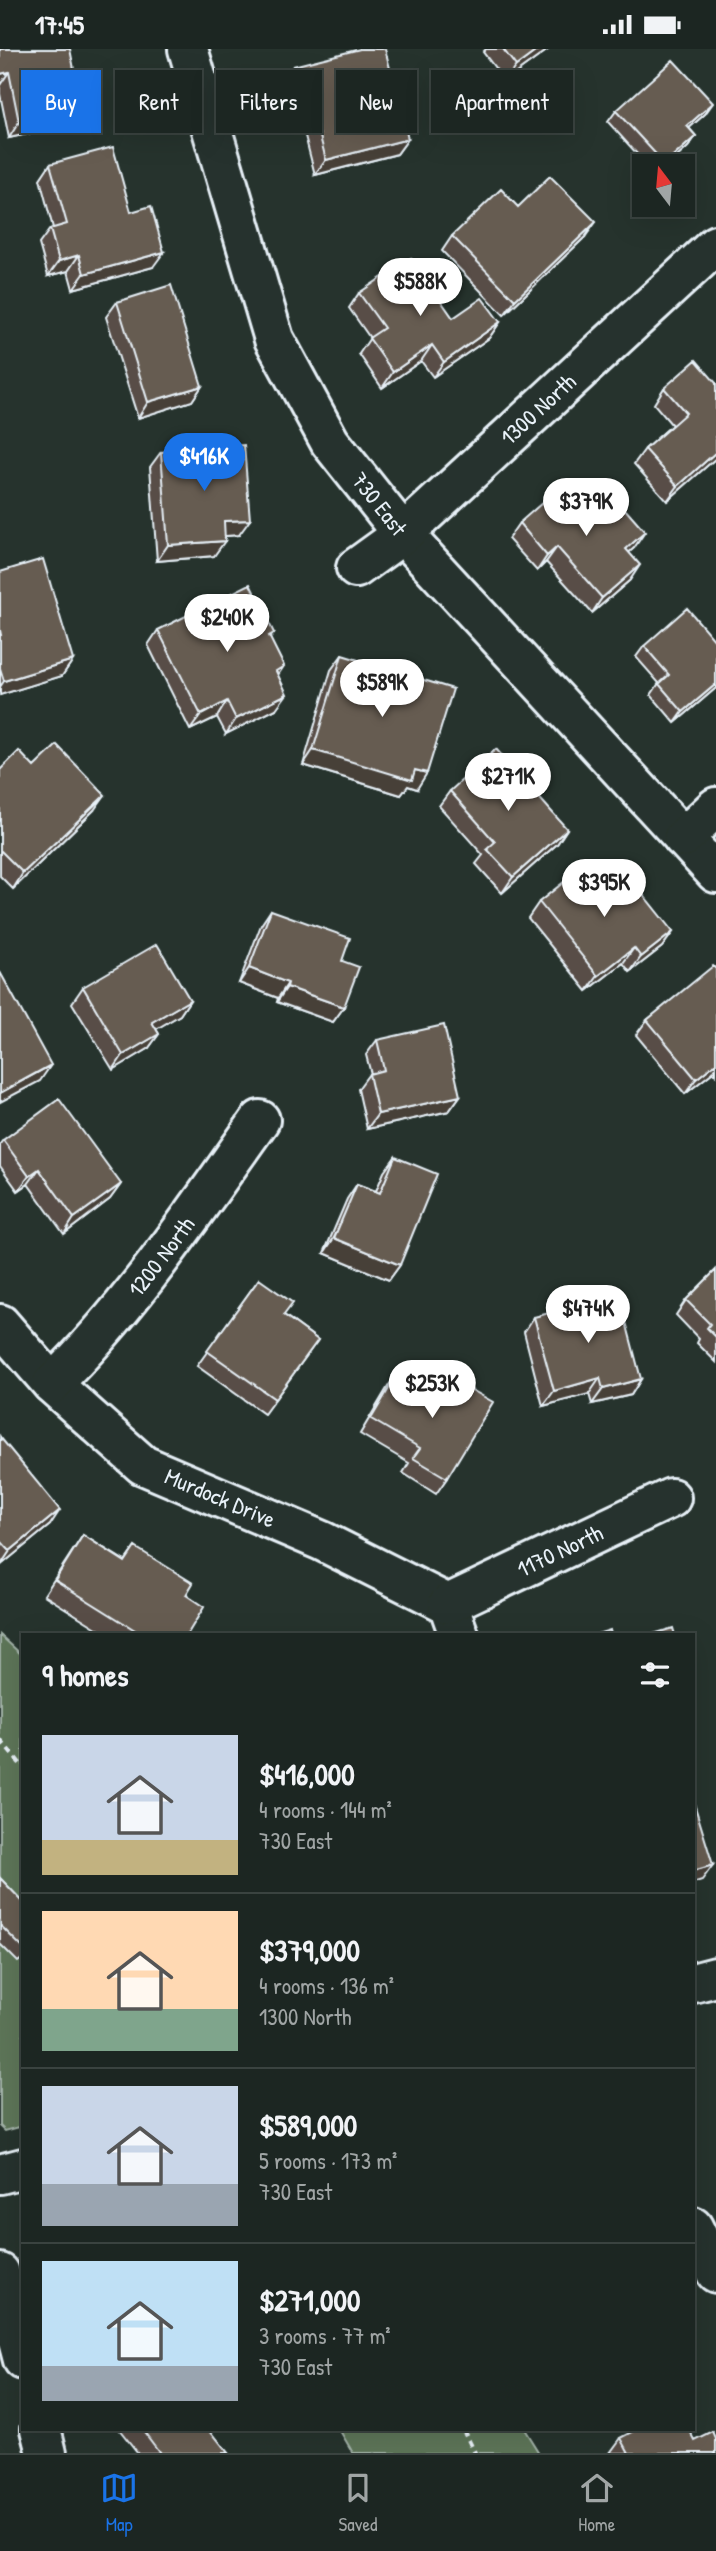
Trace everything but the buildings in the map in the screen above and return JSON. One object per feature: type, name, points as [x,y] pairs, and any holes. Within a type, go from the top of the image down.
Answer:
[{"type":"street","name":"730 East","points":[[188,49],[274,339],[330,442],[403,534],[716,873]]},
{"type":"street","name":"1300 North","points":[[356,568],[403,534],[716,245]]},
{"type":"street","points":[[683,838],[716,807]]},
{"type":"street","name":"1200 North","points":[[52,1384],[87,1350],[183,1228],[260,1120]]},
{"type":"street","name":"Murdock Drive","points":[[0,1324],[52,1384],[143,1465],[322,1541],[454,1619]]},
{"type":"street","name":"1170 North","points":[[454,1619],[671,1497]]},
{"type":"street","points":[[695,1982],[716,1977]]},
{"type":"street","points":[[0,2174],[21,2169]]},
{"type":"street","points":[[695,2231],[716,2273]]},
{"type":"street","points":[[0,2273],[21,2352]]},
{"type":"street","points":[[42,2431],[47,2453]]},
{"type":"path","points":[[0,1740],[21,1765]]},
{"type":"path","points":[[464,2431],[475,2453]]},
{"type":"green space","points":[[0,1635],[21,1654],[21,2127],[5,2131],[0,2126]]},
{"type":"green space","points":[[340,2431],[525,2431],[539,2453],[353,2453]]}]
